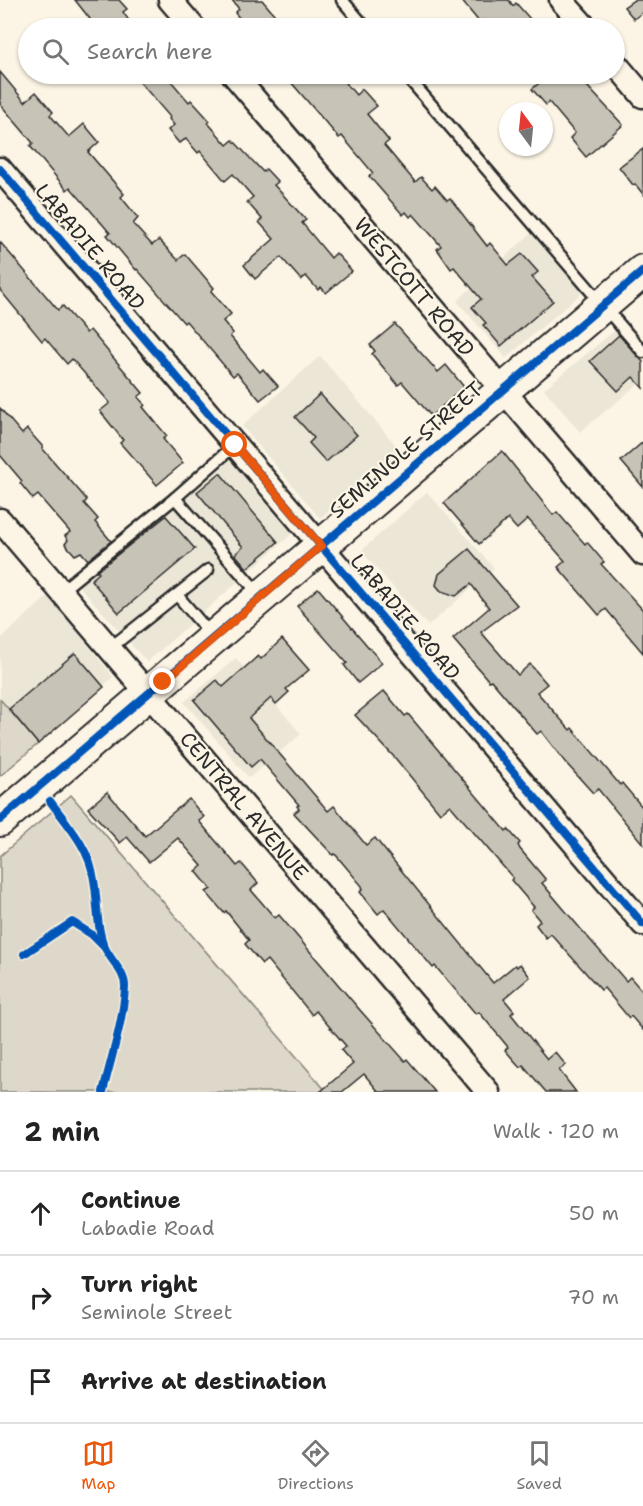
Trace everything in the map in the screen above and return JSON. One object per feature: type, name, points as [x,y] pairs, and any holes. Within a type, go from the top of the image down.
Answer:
[{"type":"street","points":[[170,0],[185,18]]},
{"type":"street","points":[[561,0],[577,18]]},
{"type":"street","points":[[625,74],[643,96]]},
{"type":"street","name":"WESTCOTT ROAD","points":[[242,84],[643,554]]},
{"type":"street","name":"LABADIE ROAD","points":[[0,169],[643,924]]},
{"type":"street","name":"SEMINOLE STREET","points":[[0,820],[643,271]]},
{"type":"street","name":"CENTRAL AVENUE","points":[[0,520],[488,1092]]},
{"type":"lane","points":[[342,0],[357,18]]},
{"type":"lane","points":[[414,84],[643,352]]},
{"type":"lane","points":[[61,591],[175,498],[235,445]]},
{"type":"lane","points":[[175,498],[262,597]]},
{"type":"lane","points":[[110,648],[208,570]]},
{"type":"lane","points":[[177,596],[214,638]]},
{"type":"shaded area","points":[[540,225],[593,283],[506,358],[457,301]]},
{"type":"shaded area","points":[[620,326],[643,354],[643,380],[580,432],[544,389]]},
{"type":"shaded area","points":[[320,356],[400,450],[320,518],[242,426]]},
{"type":"shaded area","points":[[219,448],[294,532],[147,662],[72,578]]},
{"type":"shaded area","points":[[427,492],[494,568],[428,626],[361,551]]},
{"type":"shaded area","points":[[49,595],[113,677],[0,776],[0,640]]},
{"type":"shaded area","points":[[236,658],[301,734],[249,778],[184,702]]},
{"type":"shaded area","points":[[0,699],[38,744],[0,776]]},
{"type":"shaded area","points":[[71,795],[327,1092],[0,1092],[0,856]]},
{"type":"building","points":[[75,0],[119,0],[127,9],[123,12],[127,18],[89,18]]},
{"type":"building","points":[[232,0],[262,0],[277,18],[239,18],[235,13],[239,9]]},
{"type":"building","points":[[461,0],[509,0],[513,6],[516,3],[529,18],[476,18]]},
{"type":"building","points":[[634,0],[643,0],[643,12],[634,19],[624,7]]},
{"type":"building","points":[[0,72],[25,102],[36,92],[53,112],[50,115],[69,137],[84,124],[99,142],[88,152],[124,194],[121,197],[138,218],[133,224],[152,245],[159,240],[178,260],[185,254],[214,288],[211,291],[231,314],[223,321],[233,333],[230,336],[260,372],[263,369],[278,386],[260,400],[237,373],[233,376],[186,321],[184,323],[136,270],[107,235],[110,233],[70,187],[67,190],[30,146],[33,143],[0,104]]},
{"type":"building","points":[[142,84],[174,84],[210,121],[208,123],[227,145],[233,140],[263,172],[266,169],[278,182],[274,185],[306,220],[302,223],[331,258],[336,253],[352,271],[326,293],[321,287],[318,290],[306,276],[301,280],[281,257],[255,279],[244,265],[274,239],[259,222],[262,219],[247,202],[253,197],[233,174],[225,181],[200,151],[198,153],[186,139],[179,143],[168,130],[174,125],[170,117]]},
{"type":"building","points":[[293,84],[347,84],[356,95],[362,89],[377,106],[367,114],[389,141],[384,145],[415,182],[421,177],[432,189],[435,186],[447,200],[450,198],[487,246],[490,243],[508,265],[522,254],[538,272],[532,277],[553,301],[501,346],[483,325],[486,323],[472,307],[481,299],[454,267],[451,269],[437,249],[441,246],[413,214],[410,217],[406,212],[403,215],[369,176],[373,173],[342,136],[339,138]]},
{"type":"building","points":[[538,84],[585,84],[623,125],[586,157],[570,138],[575,133],[553,107],[553,102],[543,102],[532,89]]},
{"type":"building","points":[[643,149],[643,194],[619,167]]},
{"type":"building","points":[[0,242],[58,310],[63,306],[86,333],[90,330],[143,393],[138,397],[145,405],[143,407],[167,436],[163,439],[183,463],[157,485],[120,443],[123,440],[100,411],[110,403],[72,359],[67,364],[45,338],[42,341],[0,290]]},
{"type":"building","points":[[395,324],[438,372],[446,365],[464,387],[431,416],[402,382],[398,385],[372,354],[375,351],[370,345]]},
{"type":"building","points":[[619,335],[643,362],[643,388],[633,377],[618,391],[590,361]]},
{"type":"building","points":[[320,394],[357,435],[326,462],[309,443],[314,438],[295,417]]},
{"type":"building","points":[[0,408],[22,434],[27,429],[43,447],[87,500],[84,503],[98,519],[95,522],[111,541],[88,560],[81,552],[75,555],[65,544],[68,540],[65,536],[70,532],[38,495],[33,499],[20,483],[22,481],[0,455]]},
{"type":"building","points":[[643,442],[643,487],[621,461]]},
{"type":"building","points":[[502,451],[553,515],[557,512],[585,544],[587,542],[604,562],[601,564],[643,610],[643,653],[606,609],[599,615],[558,567],[565,561],[528,519],[517,529],[508,519],[479,544],[444,503]]},
{"type":"building","points":[[220,473],[278,542],[247,568],[235,554],[243,547],[197,492]]},
{"type":"building","points":[[166,516],[195,549],[119,613],[91,580],[99,573],[97,571]]},
{"type":"building","points":[[469,549],[517,605],[481,632],[518,675],[530,664],[547,684],[537,692],[643,808],[643,844],[598,789],[593,793],[541,731],[537,734],[453,639],[489,608],[471,584],[456,596],[441,591],[436,585],[439,574]]},
{"type":"building","points":[[318,588],[382,663],[358,683],[344,665],[347,663],[297,606]]},
{"type":"building","points":[[282,639],[309,670],[286,689],[289,692],[276,704],[271,698],[249,718],[328,811],[334,806],[366,845],[375,838],[493,983],[515,965],[517,967],[520,964],[530,977],[504,999],[514,1011],[511,1014],[547,1059],[555,1052],[566,1065],[559,1070],[576,1092],[546,1092],[523,1065],[520,1067],[505,1050],[508,1047],[479,1012],[476,1014],[435,966],[433,968],[384,909],[378,914],[360,892],[363,889],[362,886],[335,854],[333,855],[294,813],[299,809],[297,806],[299,805],[260,759],[251,767],[194,700],[217,680],[223,687],[258,656],[261,659]]},
{"type":"building","points":[[75,653],[104,687],[38,744],[9,709]]},
{"type":"building","points":[[384,691],[405,716],[408,714],[506,831],[508,829],[520,843],[518,845],[520,849],[546,880],[542,883],[579,927],[626,981],[630,977],[643,992],[643,1030],[631,1016],[629,1018],[604,988],[601,990],[551,934],[546,938],[536,925],[540,921],[531,910],[534,907],[511,880],[513,878],[450,805],[440,813],[396,759],[355,715]]},
{"type":"building","points":[[107,792],[145,836],[189,799],[204,817],[199,821],[237,866],[241,863],[258,883],[251,890],[275,918],[279,915],[359,1009],[435,1092],[379,1092],[364,1074],[342,1092],[320,1092],[353,1064],[341,1050],[346,1046],[316,1011],[312,1015],[267,960],[262,964],[245,944],[249,940],[226,911],[224,913],[206,892],[211,889],[196,871],[202,866],[178,838],[149,862],[127,837],[120,843],[88,808]]},
{"type":"cycle path","points":[[0,169],[643,924]]},
{"type":"cycle path","points":[[0,820],[643,271]]},
{"type":"cycle path","points":[[50,801],[77,838],[88,858],[94,880],[102,940],[125,983],[119,1027],[103,1092]]},
{"type":"cycle path","points":[[24,954],[72,922],[91,934],[105,948]]},
{"type":"route","points":[[163,682],[321,546],[235,445]]}]
